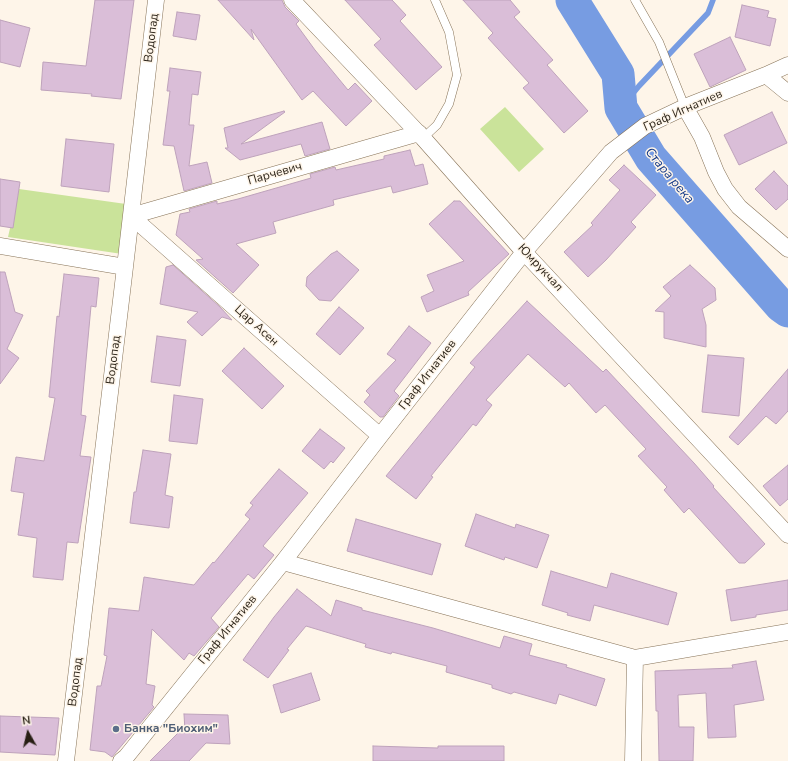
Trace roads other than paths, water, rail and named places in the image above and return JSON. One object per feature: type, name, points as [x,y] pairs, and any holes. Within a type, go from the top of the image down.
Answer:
[{"type":"street","name":"Водопад","points":[[66,761],[156,0]]},
{"type":"street","name":"Юмрукчал","points":[[292,0],[421,136],[524,252],[788,536]]},
{"type":"street","name":"Граф Игнатиев","points":[[124,759],[283,562],[524,252],[611,152],[645,126],[685,107],[788,65]]},
{"type":"street","points":[[766,75],[788,93]]},
{"type":"street","points":[[685,107],[702,137],[716,172],[725,189],[739,207],[788,249]]},
{"type":"street","name":"Парчевич","points":[[131,216],[421,136]]},
{"type":"street","name":"Цар Асен","points":[[131,216],[380,436]]},
{"type":"street","points":[[0,246],[125,267]]},
{"type":"street","points":[[283,562],[635,658],[788,632]]},
{"type":"street","points":[[634,761],[635,658]]},
{"type":"lane","points":[[421,136],[437,125],[449,104],[457,75],[449,32],[435,0]]},
{"type":"lane","points":[[635,0],[659,42],[685,107]]},
{"type":"waterway","name":"Стара река","points":[[572,0],[618,74],[621,108],[651,158],[781,306],[788,311]]},
{"type":"waterway","points":[[621,108],[639,86],[708,13],[713,0]]},
{"type":"place","name":"Банка \"Биохим\"","points":[[116,729]]}]
